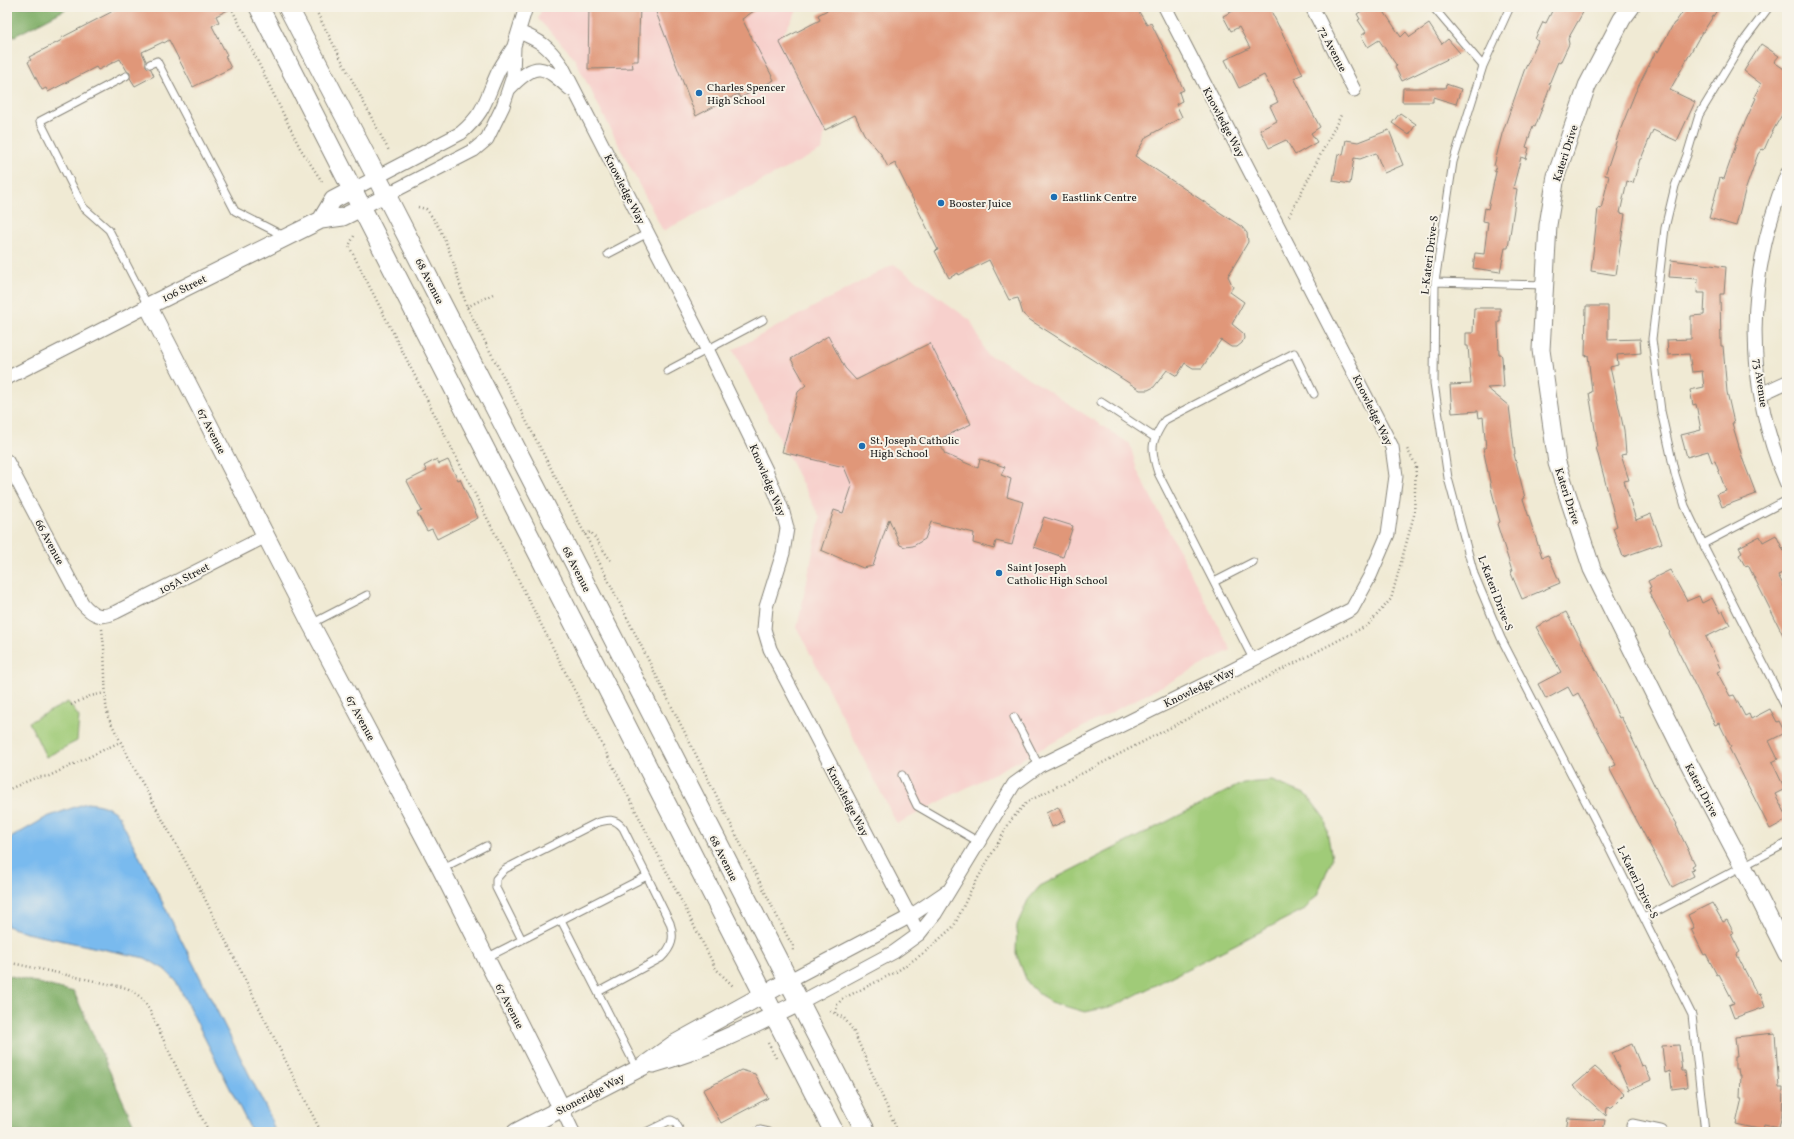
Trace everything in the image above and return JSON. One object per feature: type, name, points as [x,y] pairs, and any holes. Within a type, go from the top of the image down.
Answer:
[{"type":"main road","points":[[259,7],[834,1132]]},
{"type":"main road","name":"68 Avenue","points":[[288,7],[377,177],[866,1132]]},
{"type":"street","name":"Knowledge Way","points":[[352,190],[461,133],[475,121],[484,108],[499,71],[514,46],[526,7]]},
{"type":"street","name":"Knowledge Way","points":[[774,1016],[894,952],[919,934],[935,914],[1014,784],[1039,766],[1254,660],[1352,609],[1370,576],[1388,534],[1396,476],[1392,447],[1165,7]]},
{"type":"street","name":"72 Avenue","points":[[1312,7],[1354,90]]},
{"type":"street","name":"Kateri Drive","points":[[1631,7],[1622,20],[1588,86],[1556,176],[1548,225],[1541,350],[1557,463],[1592,569],[1684,756],[1743,866],[1787,954]]},
{"type":"street","name":"Knowledge Way","points":[[519,32],[537,39],[547,46],[562,66],[707,349],[766,470],[782,509],[787,528],[783,553],[766,607],[764,629],[770,649],[919,934]]},
{"type":"street","name":"Knowledge Way","points":[[361,208],[474,150],[487,139],[503,106],[513,76],[514,46]]},
{"type":"street","name":"Knowledge Way","points":[[508,90],[526,73],[535,69],[552,72],[576,94]]},
{"type":"street","name":"73 Avenue","points":[[1787,174],[1764,246],[1758,279],[1755,330],[1761,394],[1771,439],[1787,484]]},
{"type":"street","points":[[321,220],[333,200],[352,190]]},
{"type":"street","points":[[321,220],[343,217],[361,208]]},
{"type":"street","name":"106 Street","points":[[7,378],[321,220]]},
{"type":"street","name":"67 Avenue","points":[[148,306],[311,624],[441,869],[573,1132]]},
{"type":"street","points":[[1761,394],[1787,382]]},
{"type":"street","name":"66 Avenue","points":[[7,461],[82,603],[92,615],[100,617]]},
{"type":"street","name":"105A Street","points":[[100,617],[116,612],[266,536]]},
{"type":"street","name":"Knowledge Way","points":[[763,994],[909,917],[950,890]]},
{"type":"street","name":"Stoneridge Way","points":[[516,1132],[640,1068],[674,1044],[763,994]]},
{"type":"street","name":"Stoneridge Way","points":[[640,1068],[683,1056],[774,1016]]},
{"type":"street","points":[[1632,1126],[1661,1132]]},
{"type":"lane","points":[[1433,7],[1483,66]]},
{"type":"lane","name":"L-Kateri Drive-S","points":[[1510,7],[1483,66],[1453,162],[1435,282],[1434,383],[1448,478],[1474,574],[1501,638],[1595,820],[1692,1015],[1705,1132]]},
{"type":"lane","points":[[1769,7],[1745,39],[1700,115],[1675,186],[1665,228],[1652,339],[1661,411],[1675,474],[1685,506],[1787,710]]},
{"type":"lane","points":[[150,64],[157,61],[235,210],[286,237]]},
{"type":"lane","points":[[126,76],[40,121],[83,207],[109,230],[148,306]]},
{"type":"lane","points":[[608,254],[648,233]]},
{"type":"lane","points":[[1435,282],[1544,285]]},
{"type":"lane","points":[[667,371],[762,320]]},
{"type":"lane","points":[[1254,660],[1158,473],[1152,456],[1154,437],[1165,420],[1294,353],[1314,394]]},
{"type":"lane","points":[[1101,402],[1154,437]]},
{"type":"lane","points":[[1703,544],[1787,500]]},
{"type":"lane","points":[[1214,582],[1253,562]]},
{"type":"lane","points":[[311,624],[367,595]]},
{"type":"lane","points":[[1014,717],[1039,766]]},
{"type":"lane","points":[[902,774],[918,806],[979,842]]},
{"type":"lane","points":[[522,940],[496,888],[496,879],[500,874],[512,866],[596,823],[612,820],[618,822],[623,828],[670,923],[673,932],[673,942],[661,958],[598,992]]},
{"type":"lane","points":[[1644,918],[1787,843]]},
{"type":"lane","points":[[441,869],[486,846]]},
{"type":"lane","points":[[486,958],[647,876]]},
{"type":"lane","points":[[561,920],[598,992],[640,1068]]},
{"type":"lane","points":[[646,1132],[671,1120],[675,1122],[681,1132]]},
{"type":"lane","points":[[756,1132],[760,1130],[769,1132]]},
{"type":"path","points":[[231,7],[300,148],[323,183]]},
{"type":"path","points":[[314,7],[389,151]]},
{"type":"path","points":[[1289,216],[1341,115]]},
{"type":"path","points":[[418,207],[426,209],[439,230],[455,266],[467,307],[585,534],[788,938],[793,945],[792,952]]},
{"type":"path","points":[[354,236],[349,246],[716,969],[734,987]]},
{"type":"path","points":[[467,307],[493,294]]},
{"type":"path","points":[[585,534],[591,532],[611,561]]},
{"type":"path","points":[[100,617],[104,647],[106,711],[120,742],[191,872],[321,1132]]},
{"type":"path","points":[[71,705],[90,696],[105,693]]},
{"type":"path","points":[[7,790],[31,780],[49,776],[120,742]]},
{"type":"path","points":[[7,962],[126,988],[135,992],[143,999],[149,1009],[209,1132]]},
{"type":"path","points":[[830,1011],[844,1018],[853,1030],[898,1132]]},
{"type":"shaded area","name":"Charles Spencer High School","points":[[542,7],[799,7],[779,41],[825,130],[822,150],[663,231],[573,56],[538,19]]},
{"type":"shaded area","name":"Saint Joseph Catholic High School","points":[[894,264],[971,321],[987,355],[1003,361],[1130,444],[1137,470],[1231,650],[897,824],[797,628],[820,518],[733,350]]},
{"type":"green space","points":[[7,7],[70,7],[7,40]]},
{"type":"green space","points":[[68,702],[79,717],[77,741],[46,757],[29,722]]},
{"type":"green space","points":[[1272,781],[1307,795],[1325,819],[1332,859],[1317,895],[1305,909],[1114,1006],[1085,1012],[1050,1002],[1028,984],[1016,953],[1017,925],[1028,900],[1040,886],[1243,783]]},
{"type":"green space","points":[[7,975],[74,992],[137,1132],[7,1132]]},
{"type":"water","points":[[86,803],[104,806],[119,816],[270,1116],[275,1132],[252,1132],[176,981],[164,969],[145,958],[26,933],[7,926],[7,840],[47,817]]},
{"type":"building","points":[[121,7],[234,7],[216,16],[219,22],[212,26],[227,55],[225,56],[231,68],[193,87],[169,40],[142,52],[146,61],[146,66],[151,69],[154,76],[135,86],[130,78],[130,73],[127,71],[120,59],[98,70],[96,67],[48,92],[46,88],[42,90],[28,62],[31,60],[29,57],[62,40],[61,38]]},
{"type":"building","points":[[589,7],[640,7],[638,61],[632,61],[633,68],[588,69]]},
{"type":"building","name":"Charles Spencer High School","points":[[654,7],[760,7],[742,19],[774,80],[740,98],[738,94],[696,116]]},
{"type":"building","name":"Eastlink Centre","points":[[833,7],[1136,7],[1147,25],[1151,23],[1184,90],[1179,92],[1182,101],[1176,104],[1182,117],[1146,137],[1135,156],[1242,227],[1247,233],[1248,242],[1228,276],[1233,287],[1230,292],[1244,302],[1232,324],[1243,333],[1244,338],[1242,343],[1237,347],[1231,347],[1221,340],[1202,368],[1193,368],[1185,363],[1177,376],[1167,370],[1154,387],[1148,390],[1140,390],[1030,320],[1023,314],[1018,298],[1009,300],[989,260],[959,275],[958,273],[949,278],[935,251],[938,250],[895,163],[888,167],[881,154],[864,134],[855,115],[825,130],[779,41],[820,20],[818,15]]},
{"type":"building","points":[[1241,7],[1269,7],[1303,74],[1294,78],[1320,127],[1311,133],[1317,142],[1295,155],[1286,140],[1269,148],[1260,130],[1277,121],[1270,106],[1278,102],[1264,75],[1239,88],[1225,60],[1250,48],[1239,27],[1231,31],[1223,16]]},
{"type":"building","points":[[1368,7],[1381,7],[1401,37],[1406,32],[1410,37],[1429,24],[1442,44],[1448,39],[1460,53],[1402,81],[1395,67],[1397,66],[1379,40],[1368,47],[1361,36],[1366,32],[1358,20],[1360,19],[1357,14]]},
{"type":"building","points":[[1554,7],[1586,7],[1568,39],[1569,44],[1560,63],[1558,62],[1549,84],[1551,85],[1535,127],[1533,126],[1526,147],[1529,148],[1526,159],[1521,157],[1513,188],[1517,189],[1508,248],[1505,248],[1500,272],[1473,268],[1475,253],[1484,254],[1488,222],[1483,221],[1485,208],[1488,209],[1496,172],[1494,171],[1496,166],[1494,166],[1502,134],[1524,71],[1538,41],[1535,39],[1543,22],[1546,23]]},
{"type":"building","points":[[1686,7],[1719,7],[1702,32],[1670,90],[1695,102],[1677,141],[1653,130],[1640,159],[1633,183],[1627,181],[1620,213],[1625,214],[1616,275],[1591,271],[1598,208],[1601,209],[1609,176],[1605,175],[1619,133],[1635,93],[1656,51],[1658,52],[1674,23]]},
{"type":"building","points":[[1761,44],[1779,56],[1774,62],[1787,71],[1787,106],[1771,134],[1764,150],[1762,149],[1758,154],[1745,191],[1736,226],[1709,218],[1720,178],[1724,179],[1736,145],[1735,144],[1756,98],[1754,97],[1761,84],[1744,71]]},
{"type":"building","points":[[1446,84],[1461,89],[1456,104],[1433,97],[1433,102],[1402,102],[1403,88],[1445,88]]},
{"type":"building","points":[[1400,113],[1416,124],[1409,135],[1392,123]]},
{"type":"building","points":[[1389,130],[1403,165],[1384,173],[1376,153],[1360,159],[1354,158],[1350,184],[1333,181],[1338,154],[1343,155],[1346,140],[1358,142]]},
{"type":"building","points":[[1671,260],[1726,267],[1724,294],[1720,294],[1721,346],[1723,346],[1727,392],[1734,423],[1732,423],[1743,460],[1756,494],[1722,507],[1717,494],[1726,491],[1715,461],[1712,462],[1708,451],[1687,457],[1681,435],[1701,430],[1696,404],[1693,405],[1690,390],[1704,387],[1702,371],[1692,372],[1689,354],[1668,355],[1667,340],[1691,339],[1691,316],[1704,315],[1705,293],[1697,293],[1698,279],[1669,277]]},
{"type":"building","points":[[1586,306],[1608,306],[1608,340],[1640,339],[1641,353],[1617,355],[1618,365],[1610,367],[1624,430],[1626,454],[1621,455],[1629,480],[1624,481],[1636,520],[1651,514],[1662,543],[1623,557],[1613,528],[1617,526],[1596,447],[1598,447],[1589,393],[1592,392],[1588,355],[1585,356]]},
{"type":"building","points":[[1474,308],[1500,308],[1500,322],[1498,322],[1499,354],[1501,354],[1502,357],[1504,387],[1487,388],[1509,406],[1514,454],[1525,498],[1523,499],[1542,557],[1548,555],[1560,583],[1522,599],[1510,571],[1512,571],[1497,524],[1500,522],[1483,448],[1486,448],[1483,417],[1479,418],[1478,411],[1452,413],[1450,385],[1471,384],[1468,346],[1466,346],[1466,333],[1473,333]]},
{"type":"building","name":"St. Joseph Catholic High School","points":[[828,336],[845,368],[856,380],[930,343],[971,424],[938,440],[945,454],[978,468],[980,459],[1005,467],[1001,475],[1011,479],[1007,497],[1023,502],[1012,545],[996,541],[994,549],[973,543],[974,533],[931,522],[925,539],[913,546],[905,547],[900,545],[889,519],[873,566],[863,568],[821,550],[834,510],[843,513],[852,486],[844,467],[782,452],[798,392],[806,385],[791,359]]},
{"type":"building","points":[[437,459],[439,464],[448,460],[458,480],[460,479],[478,518],[437,539],[432,529],[427,531],[417,513],[422,511],[407,481],[427,471],[424,466]]},
{"type":"building","points":[[1044,517],[1073,526],[1063,557],[1034,547]]},
{"type":"building","points":[[1776,535],[1787,558],[1787,571],[1778,575],[1787,592],[1787,643],[1748,565],[1745,566],[1739,555],[1742,553],[1739,547],[1760,536],[1763,542]]},
{"type":"building","points":[[1670,570],[1687,601],[1699,596],[1702,603],[1712,598],[1720,613],[1723,611],[1730,625],[1706,637],[1721,670],[1717,672],[1730,696],[1734,695],[1745,716],[1749,714],[1751,719],[1770,709],[1777,722],[1779,721],[1785,733],[1769,741],[1778,759],[1772,762],[1785,789],[1775,794],[1787,816],[1787,820],[1770,829],[1729,748],[1731,747],[1719,723],[1715,725],[1649,592],[1651,591],[1649,588],[1651,587],[1648,581]]},
{"type":"building","points":[[1566,612],[1610,697],[1619,718],[1621,717],[1627,728],[1659,795],[1677,824],[1676,825],[1695,864],[1692,866],[1694,869],[1691,870],[1694,876],[1672,887],[1609,768],[1616,765],[1578,693],[1573,696],[1568,687],[1546,699],[1538,684],[1561,672],[1536,627]]},
{"type":"building","points":[[1058,807],[1065,821],[1052,827],[1046,813]]},
{"type":"building","points":[[1712,903],[1723,922],[1727,920],[1734,933],[1731,934],[1740,952],[1737,954],[1738,957],[1757,994],[1760,993],[1765,1007],[1734,1018],[1729,1005],[1734,1003],[1719,974],[1717,975],[1706,954],[1704,955],[1691,929],[1694,928],[1688,915]]},
{"type":"building","points":[[1775,1033],[1779,1088],[1783,1088],[1782,1114],[1779,1128],[1764,1125],[1763,1130],[1736,1124],[1742,1098],[1740,1098],[1741,1075],[1739,1075],[1738,1069],[1735,1069],[1735,1057],[1737,1057],[1735,1037]]},
{"type":"building","points":[[1632,1044],[1641,1066],[1644,1065],[1651,1080],[1629,1090],[1612,1053]]},
{"type":"building","points":[[1679,1045],[1682,1071],[1685,1071],[1687,1087],[1672,1089],[1670,1071],[1665,1073],[1662,1046]]},
{"type":"building","points":[[1595,1067],[1625,1094],[1612,1107],[1607,1108],[1606,1116],[1573,1086]]},
{"type":"building","points":[[741,1070],[755,1074],[768,1098],[721,1123],[703,1090]]},
{"type":"building","points":[[1568,1118],[1605,1120],[1603,1132],[1566,1132]]},
{"type":"place","name":"Charles Spencer High School","points":[[699,93]]},
{"type":"place","name":"Eastlink Centre","points":[[1054,197]]},
{"type":"place","name":"Booster Juice","points":[[941,203]]},
{"type":"place","name":"St. Joseph Catholic High School","points":[[862,446]]},
{"type":"place","name":"Saint Joseph Catholic High School","points":[[999,573]]}]
